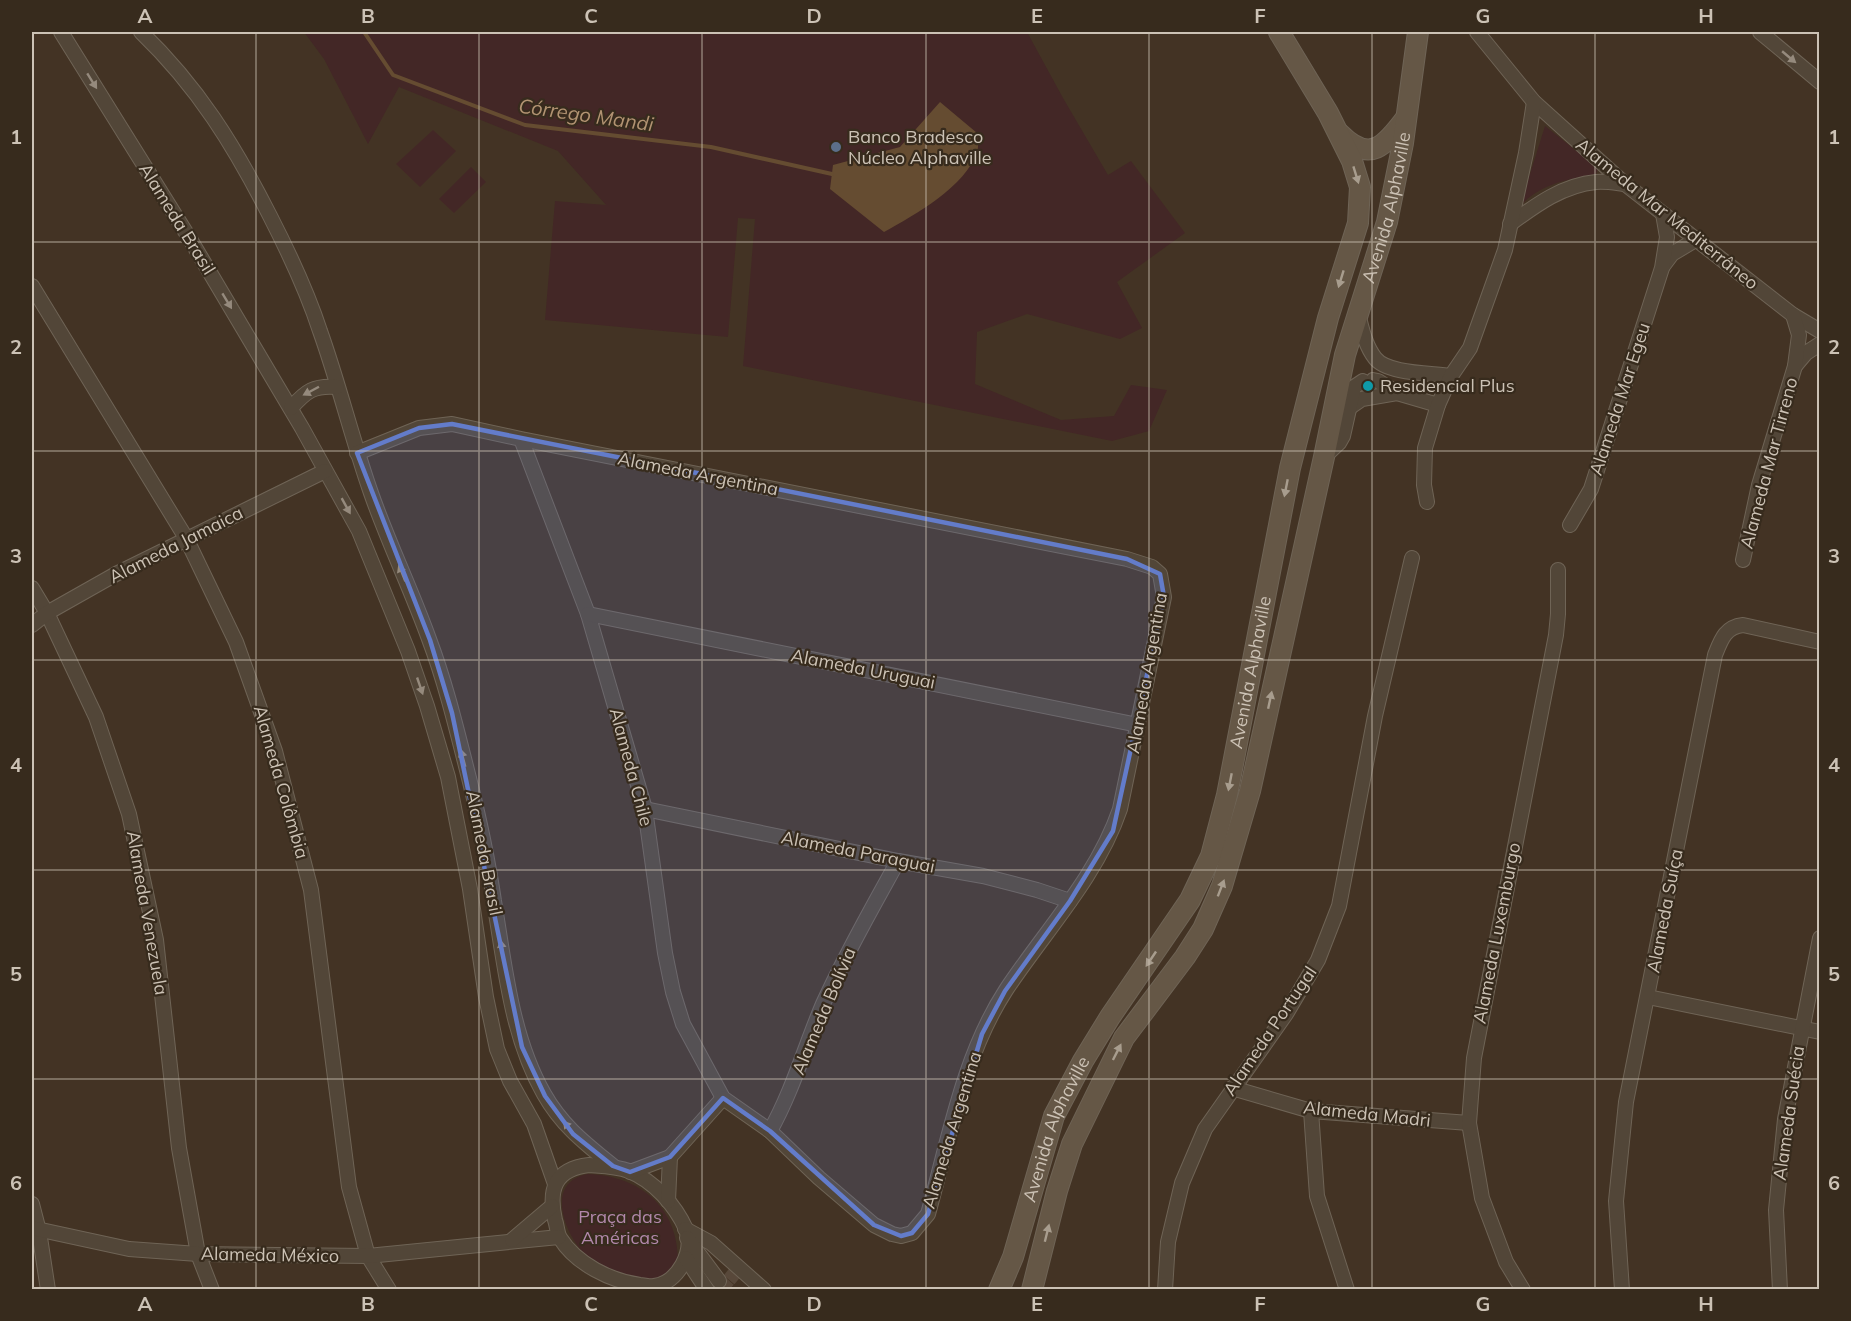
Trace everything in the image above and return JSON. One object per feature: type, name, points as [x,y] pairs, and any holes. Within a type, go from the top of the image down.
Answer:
[{"type":"main road","name":"Avenida Alphaville","points":[[999,1290],[1013,1257],[1054,1116],[1083,1061],[1110,1017],[1190,900],[1211,856],[1227,795],[1295,445],[1328,318],[1358,223],[1360,187],[1352,161],[1311,85],[1277,32]]},
{"type":"main road","name":"Avenida Alphaville","points":[[1032,1290],[1057,1191],[1072,1144],[1124,1038],[1185,957],[1203,929],[1222,886],[1250,791],[1345,356],[1387,222],[1403,143],[1418,32]]},
{"type":"main road","points":[[1338,132],[1352,146],[1365,150],[1376,149],[1395,132],[1407,117]]},
{"type":"main road","points":[[1295,445],[1298,450],[1309,457],[1324,457]]},
{"type":"street","name":"Alameda Brasil","points":[[61,32],[190,239],[291,408],[359,531],[408,651],[448,777],[497,1049],[510,1081],[534,1124],[555,1184]]},
{"type":"street","name":"Alameda Brasil","points":[[141,32],[157,47],[207,106],[245,166],[296,266],[321,332],[357,453],[380,520],[430,639],[452,713],[479,828],[493,895],[505,973],[522,1047],[545,1095],[573,1134],[613,1166]]},
{"type":"street","name":"Alameda Mar Mediterrâneo","points":[[1477,32],[1534,102],[1625,184],[1793,315],[1820,332]]},
{"type":"street","points":[[1760,32],[1820,82]]},
{"type":"street","points":[[1427,502],[1424,485],[1425,448],[1438,405],[1451,376],[1470,348],[1505,250],[1526,153],[1534,102]]},
{"type":"street","points":[[1510,224],[1537,204],[1577,186],[1598,182],[1625,184]]},
{"type":"street","name":"Alameda Mar Egeu","points":[[1570,525],[1591,489],[1662,268],[1667,237],[1663,214]]},
{"type":"street","name":"Alameda Mar Egeu","points":[[1662,268],[1672,254],[1697,238]]},
{"type":"street","name":"Alameda Colômbia","points":[[32,285],[186,538],[236,642],[276,751],[311,890],[349,1187],[368,1256],[389,1290]]},
{"type":"street","points":[[1357,313],[1368,347],[1376,360],[1388,367],[1451,376]]},
{"type":"street","name":"Alameda Mar Tirreno","points":[[1743,560],[1759,485],[1796,366],[1798,335],[1793,315]]},
{"type":"street","name":"Alameda Mar Tirreno","points":[[1796,366],[1806,353],[1820,344]]},
{"type":"street","points":[[1401,394],[1410,371]]},
{"type":"street","points":[[1324,457],[1343,436],[1354,387],[1368,380],[1378,381],[1401,394],[1438,405]]},
{"type":"street","points":[[291,408],[312,389],[337,387]]},
{"type":"street","points":[[1349,408],[1362,399],[1401,394]]},
{"type":"street","name":"Alameda Argentina","points":[[357,453],[419,428],[453,424],[1127,559],[1152,567],[1160,573],[1164,597],[1120,809],[1113,831],[1070,902],[1005,991],[982,1034],[966,1074],[928,1214],[912,1233],[901,1236],[874,1225],[819,1178],[770,1131],[723,1098]]},
{"type":"street","name":"Alameda Chile","points":[[520,439],[588,614],[645,809],[665,953],[683,1024],[723,1098]]},
{"type":"street","name":"Alameda Jamaica","points":[[32,626],[47,613],[116,574],[325,471]]},
{"type":"street","points":[[359,531],[380,520]]},
{"type":"street","name":"Alameda Portugal","points":[[1165,1290],[1168,1242],[1182,1183],[1205,1129],[1286,1014],[1318,960],[1339,906],[1375,716],[1412,558]]},
{"type":"street","name":"Alameda Luxemburgo","points":[[1523,1290],[1506,1262],[1482,1198],[1469,1123],[1474,1058],[1556,635],[1558,570]]},
{"type":"street","name":"Alameda Venezuela","points":[[32,588],[47,613],[96,717],[129,814],[156,940],[179,1148],[198,1254],[212,1290]]},
{"type":"street","name":"Alameda Uruguai","points":[[588,614],[1138,725]]},
{"type":"street","name":"Alameda Suíça","points":[[1622,1290],[1617,1201],[1626,1102],[1715,655],[1728,630],[1735,626],[1820,642]]},
{"type":"street","name":"Alameda Paraguai","points":[[645,809],[898,861],[983,876],[1037,890],[1070,902]]},
{"type":"street","name":"Alameda Bolívia","points":[[770,1131],[792,1088],[839,968],[898,861]]},
{"type":"street","name":"Alameda Suécia","points":[[1780,1290],[1776,1210],[1785,1119],[1820,938]]},
{"type":"street","points":[[1648,997],[1820,1032]]},
{"type":"street","name":"Alameda Madri","points":[[1232,1088],[1311,1111],[1469,1123]]},
{"type":"street","points":[[630,1172],[670,1157],[723,1098]]},
{"type":"street","points":[[1311,1111],[1317,1196],[1347,1290]]},
{"type":"street","points":[[668,1201],[670,1157]]},
{"type":"street","points":[[687,1233],[686,1258],[672,1277],[645,1287],[592,1269],[559,1237],[552,1206],[555,1184],[564,1172],[577,1166],[613,1166],[649,1182],[668,1201],[687,1233],[723,1275]]},
{"type":"street","points":[[510,1241],[552,1206]]},
{"type":"street","points":[[34,1220],[48,1290]]},
{"type":"street","name":"Alameda México","points":[[34,1220],[129,1249],[198,1254],[368,1256],[559,1237]]},
{"type":"street","points":[[687,1233],[711,1244],[764,1290]]},
{"type":"street","points":[[686,1258],[707,1290]]},
{"type":"highlighted area","points":[[452,424],[1127,559],[1160,574],[1164,597],[1113,831],[1070,901],[1005,991],[982,1034],[928,1214],[912,1233],[901,1236],[874,1225],[770,1131],[723,1098],[670,1157],[630,1172],[613,1166],[573,1134],[545,1096],[522,1047],[452,713],[430,640],[357,453],[419,428]]},
{"type":"green space","points":[[304,32],[1027,32],[1108,175],[1131,161],[1185,233],[1117,282],[1142,328],[1120,339],[1027,314],[977,332],[975,384],[1061,420],[1114,416],[1131,385],[1167,390],[1149,431],[1112,441],[743,366],[755,219],[738,218],[728,337],[545,320],[555,201],[606,205],[558,151],[399,87],[368,144],[324,59]]},
{"type":"green space","points":[[1545,126],[1598,168],[1596,174],[1546,187],[1520,206]]},
{"type":"green space","points":[[433,130],[456,151],[420,187],[396,164]]},
{"type":"green space","points":[[471,167],[486,182],[454,213],[439,199]]},
{"type":"green space","name":"Praça das Américas","points":[[588,1174],[607,1176],[639,1188],[663,1210],[676,1242],[678,1261],[664,1277],[651,1280],[621,1275],[592,1261],[574,1241],[567,1227],[562,1200],[565,1188],[574,1179]]},
{"type":"shaded area","points":[[940,102],[977,133],[977,152],[971,165],[951,188],[924,208],[884,232],[830,189],[833,165],[900,147]]},
{"type":"waterway","name":"Córrego Mandi","points":[[364,32],[393,75],[525,125],[711,147],[832,174]]},
{"type":"tunnel","points":[[728,1270],[744,1283]]},
{"type":"tunnel","points":[[719,1281],[729,1290]]},
{"type":"place","name":"Banco Bradesco Núcleo Alphaville","points":[[836,147]]},
{"type":"place","name":"Residencial Plus","points":[[1368,386]]}]
